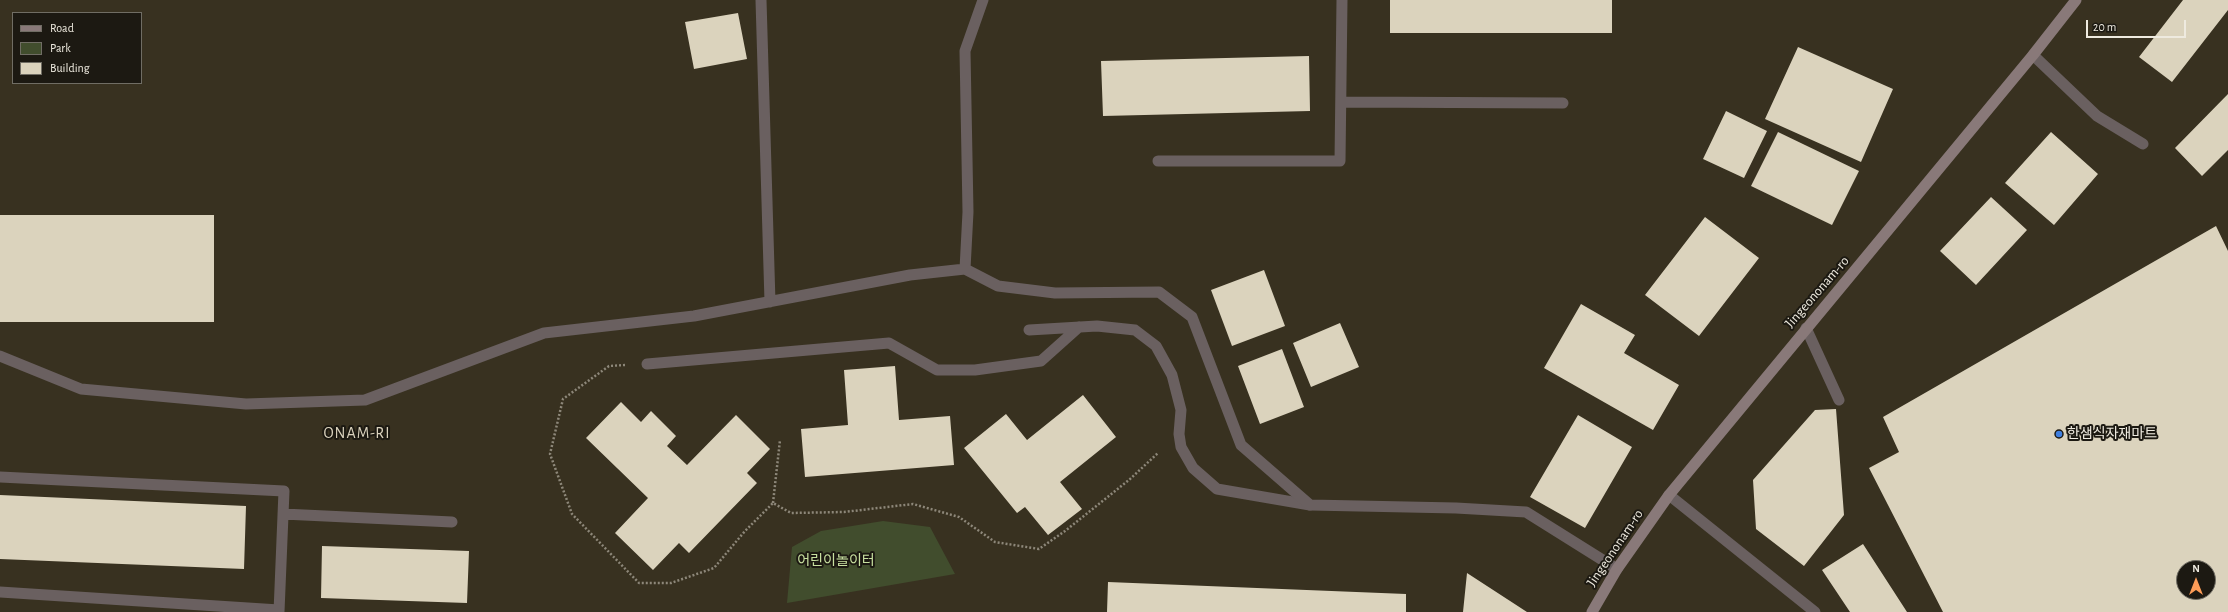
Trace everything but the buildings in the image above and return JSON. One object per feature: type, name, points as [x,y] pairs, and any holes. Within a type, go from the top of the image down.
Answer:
[{"type":"main road","name":"Jingeononam-ro","points":[[1592,612],[1617,569],[1669,495],[2033,55],[2076,0]]},
{"type":"street","points":[[761,0],[770,302]]},
{"type":"street","points":[[965,269],[968,212],[965,51],[983,0]]},
{"type":"street","points":[[1158,161],[1340,161],[1342,0]]},
{"type":"street","points":[[2033,55],[2097,116],[2143,144]]},
{"type":"street","points":[[1341,102],[1563,102]]},
{"type":"street","points":[[0,356],[81,389],[246,404],[365,400],[544,333],[694,316],[910,275],[965,269],[998,286],[1055,293],[1159,292],[1192,317],[1241,445],[1310,505]]},
{"type":"street","points":[[1029,330],[1097,326],[1135,330],[1156,346],[1172,375],[1181,410],[1179,434],[1181,447],[1193,468],[1217,489],[1310,505],[1456,508],[1526,512],[1617,569]]},
{"type":"street","points":[[647,364],[890,343],[937,370],[974,370],[1040,361],[1080,327]]},
{"type":"street","points":[[1806,328],[1839,400]]},
{"type":"street","points":[[0,477],[284,491],[279,611],[0,592]]},
{"type":"street","points":[[1669,495],[1815,612]]},
{"type":"street","points":[[283,514],[452,522]]},
{"type":"path","points":[[647,364],[609,366],[563,399],[550,454],[572,514],[639,583],[671,583],[714,568],[745,531],[772,503],[780,440]]},
{"type":"path","points":[[772,503],[791,513],[844,512],[913,504],[959,517],[995,542],[1039,549],[1065,531],[1129,480],[1179,434]]},
{"type":"green space","name":"어린이놀이터","points":[[883,521],[930,527],[955,574],[787,603],[792,547],[821,531]]},
{"type":"place","name":"한샘식자재마트","points":[[2059,434]]},
{"type":"district","name":"ONAM-RI","points":[[357,433]]}]
